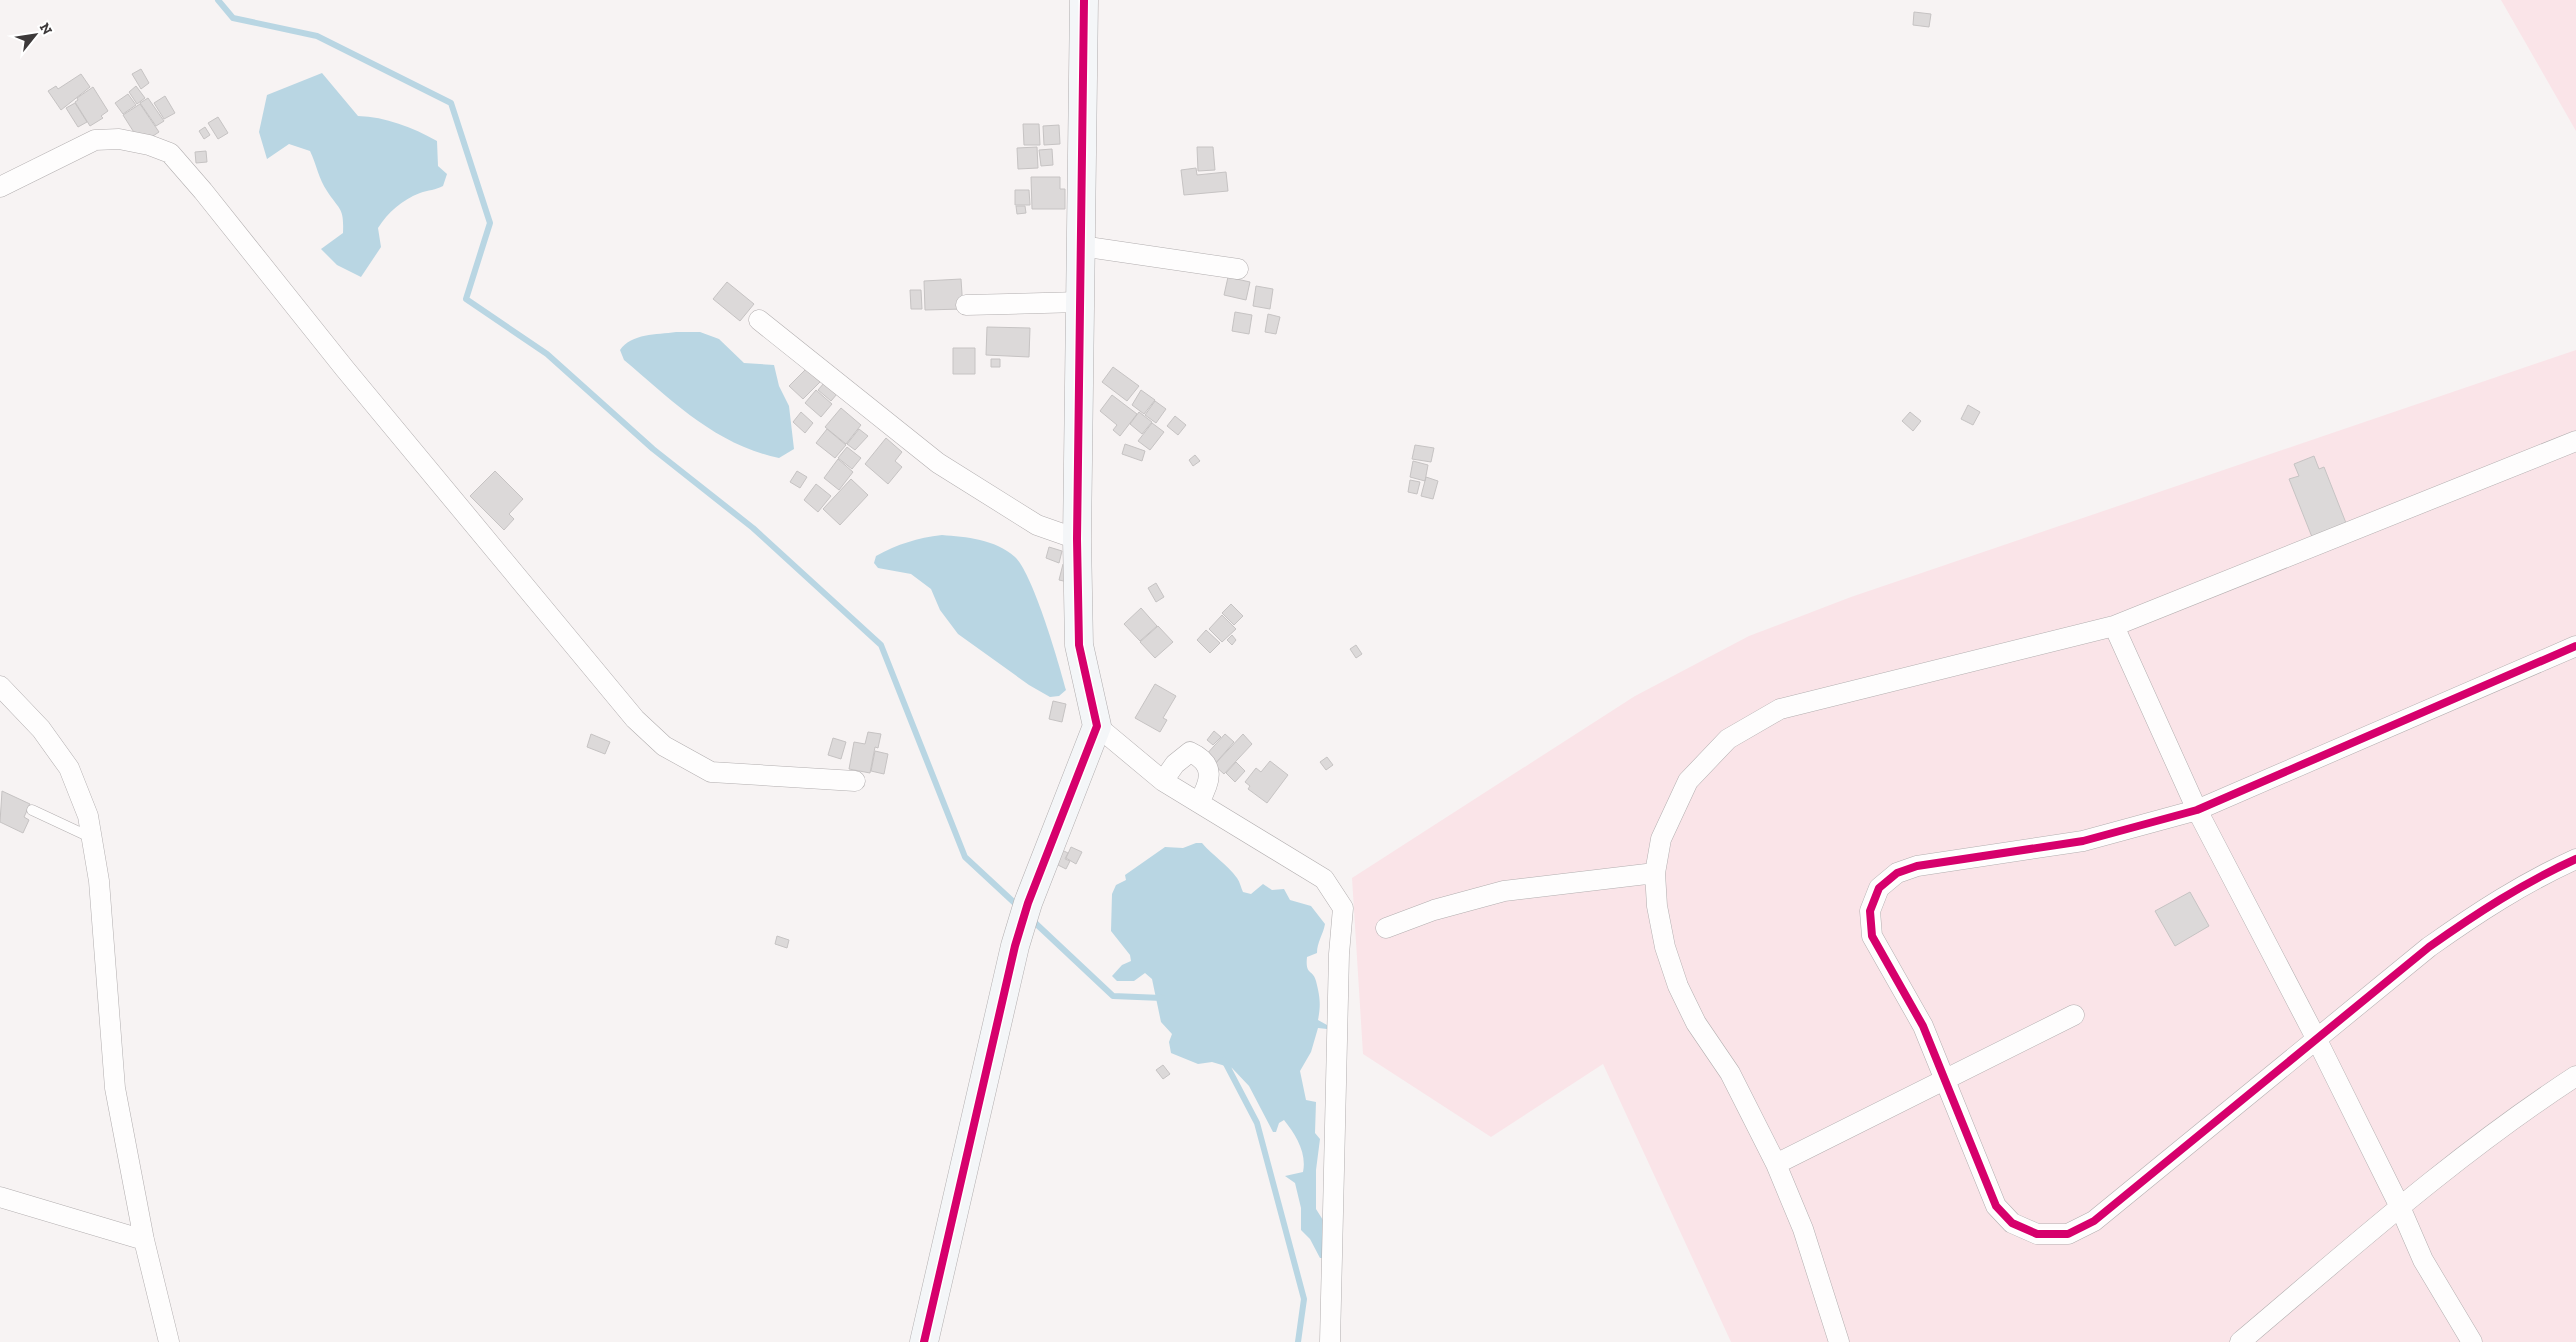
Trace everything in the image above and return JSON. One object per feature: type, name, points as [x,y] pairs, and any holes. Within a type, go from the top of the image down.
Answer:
[{"type":"street","points":[[924,1342],[1015,946],[1028,903],[1094,733],[1079,645],[1077,539],[1084,0]]},
{"type":"street","points":[[0,187],[95,140],[119,139],[149,145],[170,152],[351,377],[630,712],[664,746],[711,772],[854,781]]},
{"type":"street","points":[[1081,246],[1238,269]]},
{"type":"street","points":[[966,305],[1080,302]]},
{"type":"street","points":[[759,320],[938,463],[1037,525],[1077,539]]},
{"type":"street","points":[[1839,1342],[1803,1229],[1776,1164],[1730,1072],[1696,1023],[1678,986],[1665,947],[1657,906],[1655,873],[1661,839],[1688,781],[1728,739],[1780,708],[2114,626],[2576,441]]},
{"type":"street","points":[[2114,626],[2197,810],[2316,1038],[2400,1207],[2423,1260],[2472,1342]]},
{"type":"street","points":[[2576,646],[2197,810],[2083,841],[1917,866],[1897,873],[1879,888],[1870,910],[1872,936],[1923,1026],[1996,1206],[2012,1223],[2037,1234],[2068,1234],[2094,1221],[2429,947],[2487,906],[2517,888],[2576,859]]},
{"type":"street","points":[[0,686],[42,728],[70,768],[88,816],[99,881],[115,1088],[144,1240],[169,1342]]},
{"type":"street","points":[[1094,733],[1163,780],[1324,880],[1343,908],[1339,954],[1330,1342]]},
{"type":"street","points":[[1163,780],[1183,755],[1190,752],[1196,755],[1207,767],[1210,783],[1199,802]]},
{"type":"street","points":[[1386,928],[1434,910],[1504,890],[1655,873]]},
{"type":"street","points":[[1776,1164],[2074,1016]]},
{"type":"street","points":[[2240,1342],[2400,1207],[2524,1110],[2576,1076]]},
{"type":"street","points":[[0,1197],[144,1240]]},
{"type":"lane","points":[[32,810],[92,838]]},
{"type":"shaded area","points":[[2501,0],[2576,0],[2576,131]]},
{"type":"shaded area","points":[[2576,350],[2576,1342],[1731,1342],[1603,1064],[1491,1137],[1363,1054],[1352,878],[1635,696],[1749,636],[1851,597]]},
{"type":"water","points":[[322,73],[358,116],[379,118],[399,124],[437,141],[438,166],[447,174],[443,186],[407,199],[386,217],[378,228],[381,247],[361,277],[337,265],[321,249],[343,233],[343,218],[322,182],[310,151],[289,144],[267,159],[259,132],[267,95]]},
{"type":"water","points":[[676,332],[700,332],[719,339],[744,363],[774,365],[779,386],[789,406],[794,449],[779,458],[734,443],[714,432],[677,405],[624,360],[620,350],[631,340]]},
{"type":"water","points":[[942,535],[970,538],[999,546],[1015,557],[1022,566],[1045,620],[1063,677],[1066,690],[1059,696],[1050,697],[1029,685],[958,634],[940,610],[931,589],[911,574],[878,568],[874,563],[876,556],[892,548],[908,542]]},
{"type":"water","points":[[1196,843],[1202,843],[1229,868],[1238,880],[1243,892],[1251,894],[1263,884],[1272,890],[1284,889],[1290,900],[1311,906],[1325,924],[1317,953],[1307,957],[1307,967],[1315,977],[1320,1005],[1318,1020],[1327,1025],[1327,1029],[1318,1028],[1311,1052],[1300,1071],[1306,1100],[1316,1102],[1315,1133],[1320,1139],[1316,1170],[1316,1209],[1328,1228],[1329,1258],[1320,1258],[1310,1239],[1301,1230],[1301,1208],[1295,1183],[1285,1176],[1303,1172],[1302,1151],[1300,1144],[1284,1120],[1279,1123],[1276,1132],[1273,1132],[1249,1086],[1232,1068],[1212,1062],[1198,1064],[1171,1053],[1169,1042],[1172,1034],[1161,1022],[1152,979],[1145,973],[1134,981],[1117,981],[1112,976],[1122,965],[1131,961],[1130,955],[1111,931],[1112,894],[1116,885],[1126,880],[1125,875],[1165,847],[1183,848]]},
{"type":"building","points":[[1914,12],[1931,14],[1929,27],[1913,25]]},
{"type":"building","points":[[141,69],[149,83],[141,89],[132,74]]},
{"type":"building","points":[[81,74],[90,87],[61,110],[48,91],[56,86],[58,89]]},
{"type":"building","points":[[136,86],[145,98],[137,104],[129,92]]},
{"type":"building","points":[[93,87],[108,111],[101,116],[103,118],[90,126],[75,102],[78,100],[77,98]]},
{"type":"building","points":[[128,94],[136,105],[123,114],[115,103]]},
{"type":"building","points":[[165,96],[175,113],[164,119],[154,103]]},
{"type":"building","points":[[148,98],[164,121],[156,126],[140,103]]},
{"type":"building","points":[[75,103],[87,122],[78,127],[66,108]]},
{"type":"building","points":[[140,104],[159,132],[144,142],[137,132],[135,134],[123,115]]},
{"type":"building","points":[[218,117],[228,133],[218,139],[208,123]]},
{"type":"building","points":[[1023,124],[1039,124],[1040,145],[1024,145]]},
{"type":"building","points":[[1059,125],[1060,144],[1044,145],[1043,126]]},
{"type":"building","points":[[205,127],[210,135],[204,139],[199,131]]},
{"type":"building","points":[[1037,147],[1038,168],[1018,169],[1017,148]]},
{"type":"building","points":[[1197,147],[1213,147],[1215,170],[1198,171]]},
{"type":"building","points":[[1052,149],[1053,165],[1041,166],[1039,150]]},
{"type":"building","points":[[206,151],[207,162],[196,163],[195,152]]},
{"type":"building","points":[[1196,168],[1197,175],[1226,172],[1228,191],[1184,195],[1181,170]]},
{"type":"building","points":[[1031,177],[1060,177],[1060,189],[1065,189],[1065,209],[1032,209]]},
{"type":"building","points":[[1015,190],[1029,190],[1030,205],[1015,205]]},
{"type":"building","points":[[1016,206],[1025,206],[1026,213],[1017,214]]},
{"type":"building","points":[[1228,277],[1250,282],[1246,300],[1224,295]]},
{"type":"building","points":[[961,279],[963,309],[925,310],[924,281]]},
{"type":"building","points":[[727,282],[754,304],[740,321],[713,299]]},
{"type":"building","points":[[1256,286],[1273,289],[1270,309],[1253,306]]},
{"type":"building","points":[[910,290],[921,290],[922,309],[911,309]]},
{"type":"building","points":[[1235,312],[1252,315],[1249,334],[1232,331]]},
{"type":"building","points":[[1268,314],[1280,317],[1276,334],[1265,332]]},
{"type":"building","points":[[987,327],[1030,328],[1029,357],[986,355]]},
{"type":"building","points":[[953,348],[975,348],[975,374],[953,374]]},
{"type":"building","points":[[991,359],[1000,359],[1000,367],[991,367]]},
{"type":"building","points":[[1113,367],[1139,386],[1127,401],[1102,382]]},
{"type":"building","points":[[806,369],[820,382],[803,399],[789,386]]},
{"type":"building","points":[[824,383],[837,394],[831,401],[818,390]]},
{"type":"building","points":[[816,390],[832,404],[821,417],[805,403]]},
{"type":"building","points":[[1141,390],[1155,400],[1144,414],[1132,405]]},
{"type":"building","points":[[1112,395],[1137,414],[1120,436],[1113,430],[1117,425],[1100,411]]},
{"type":"building","points":[[1155,401],[1166,409],[1156,423],[1145,415]]},
{"type":"building","points":[[1968,405],[1980,412],[1973,425],[1961,419]]},
{"type":"building","points":[[841,408],[861,425],[846,444],[825,427]]},
{"type":"building","points":[[801,412],[813,423],[805,433],[793,422]]},
{"type":"building","points":[[1139,412],[1152,422],[1142,434],[1130,424]]},
{"type":"building","points":[[1910,412],[1921,421],[1913,431],[1902,421]]},
{"type":"building","points":[[1175,416],[1186,425],[1178,435],[1167,426]]},
{"type":"building","points":[[1152,423],[1164,432],[1150,450],[1138,441]]},
{"type":"building","points":[[827,429],[846,445],[835,458],[816,443]]},
{"type":"building","points":[[859,429],[868,436],[855,450],[847,444]]},
{"type":"building","points":[[886,438],[902,452],[895,461],[902,467],[888,484],[865,464]]},
{"type":"building","points":[[1125,444],[1145,451],[1142,461],[1122,454]]},
{"type":"building","points":[[1415,445],[1434,448],[1431,462],[1412,459]]},
{"type":"building","points":[[847,447],[861,458],[852,469],[838,458]]},
{"type":"building","points":[[1195,455],[1200,461],[1193,466],[1189,460]]},
{"type":"building","points":[[2314,456],[2319,469],[2324,467],[2346,523],[2312,537],[2289,479],[2299,476],[2294,464]]},
{"type":"building","points":[[838,459],[853,472],[839,490],[824,478]]},
{"type":"building","points":[[1413,461],[1428,465],[1425,481],[1410,477]]},
{"type":"building","points":[[495,471],[523,499],[509,514],[514,519],[504,530],[470,496]]},
{"type":"building","points":[[797,471],[807,477],[800,488],[790,482]]},
{"type":"building","points":[[1426,477],[1438,481],[1433,499],[1421,496]]},
{"type":"building","points":[[851,479],[868,495],[840,525],[823,509]]},
{"type":"building","points":[[1410,480],[1420,482],[1417,494],[1408,492]]},
{"type":"building","points":[[816,484],[831,496],[818,512],[804,500]]},
{"type":"building","points":[[1049,547],[1062,551],[1059,563],[1046,558]]},
{"type":"building","points":[[1063,564],[1072,566],[1068,582],[1059,580]]},
{"type":"building","points":[[1156,583],[1164,597],[1156,602],[1148,588]]},
{"type":"building","points":[[1231,604],[1243,616],[1234,625],[1222,613]]},
{"type":"building","points":[[1141,608],[1157,626],[1140,641],[1124,624]]},
{"type":"building","points":[[1222,615],[1236,629],[1222,642],[1209,629]]},
{"type":"building","points":[[1158,626],[1173,642],[1155,658],[1140,642]]},
{"type":"building","points":[[1206,630],[1220,643],[1210,653],[1197,640]]},
{"type":"building","points":[[1232,635],[1236,640],[1232,645],[1227,640]]},
{"type":"building","points":[[1356,645],[1362,654],[1356,658],[1350,649]]},
{"type":"building","points":[[1155,684],[1176,696],[1163,718],[1167,720],[1160,732],[1135,718]]},
{"type":"building","points":[[1053,701],[1066,704],[1062,722],[1049,719]]},
{"type":"building","points":[[1214,731],[1221,737],[1213,745],[1207,740]]},
{"type":"building","points":[[868,732],[881,734],[878,748],[875,747],[870,773],[849,769],[854,742],[865,744]]},
{"type":"building","points":[[591,734],[610,742],[605,754],[587,747]]},
{"type":"building","points":[[1225,734],[1234,742],[1213,766],[1204,757]]},
{"type":"building","points":[[1243,734],[1252,744],[1224,774],[1214,765]]},
{"type":"building","points":[[833,738],[846,742],[841,759],[828,755]]},
{"type":"building","points":[[875,751],[888,754],[884,774],[871,771]]},
{"type":"building","points":[[1327,757],[1333,765],[1326,770],[1320,762]]},
{"type":"building","points":[[1270,761],[1288,775],[1267,803],[1248,789],[1250,786],[1245,782],[1256,768],[1261,772]]},
{"type":"building","points":[[1236,762],[1245,771],[1235,782],[1226,773]]},
{"type":"building","points":[[2,791],[30,804],[24,817],[29,820],[23,833],[0,822]]},
{"type":"building","points":[[1071,847],[1082,852],[1076,864],[1066,858]]},
{"type":"building","points":[[1060,849],[1068,853],[1065,859],[1070,861],[1066,869],[1054,863]]},
{"type":"building","points":[[2190,892],[2209,926],[2175,946],[2155,911]]},
{"type":"building","points":[[777,936],[789,940],[787,948],[775,944]]},
{"type":"building","points":[[1163,1065],[1170,1074],[1163,1079],[1156,1070]]},
{"type":"waterway","points":[[218,0],[233,18],[317,36],[451,103],[490,223],[466,299],[547,354],[653,449],[753,528],[881,645],[965,857],[1020,908]]},
{"type":"waterway","points":[[1031,919],[1113,996],[1162,998]]},
{"type":"waterway","points":[[1224,1060],[1257,1123],[1304,1299],[1298,1342]]},
{"type":"cycle path","points":[[924,1342],[1015,946],[1028,903],[1097,726],[1079,645],[1077,539],[1084,0]]},
{"type":"cycle path","points":[[2576,646],[2197,810],[2083,841],[1917,866],[1897,873],[1879,888],[1870,911],[1872,936],[1923,1026],[1996,1206],[2012,1223],[2037,1234],[2068,1234],[2094,1221],[2429,947],[2501,899],[2537,878],[2576,859]]}]
